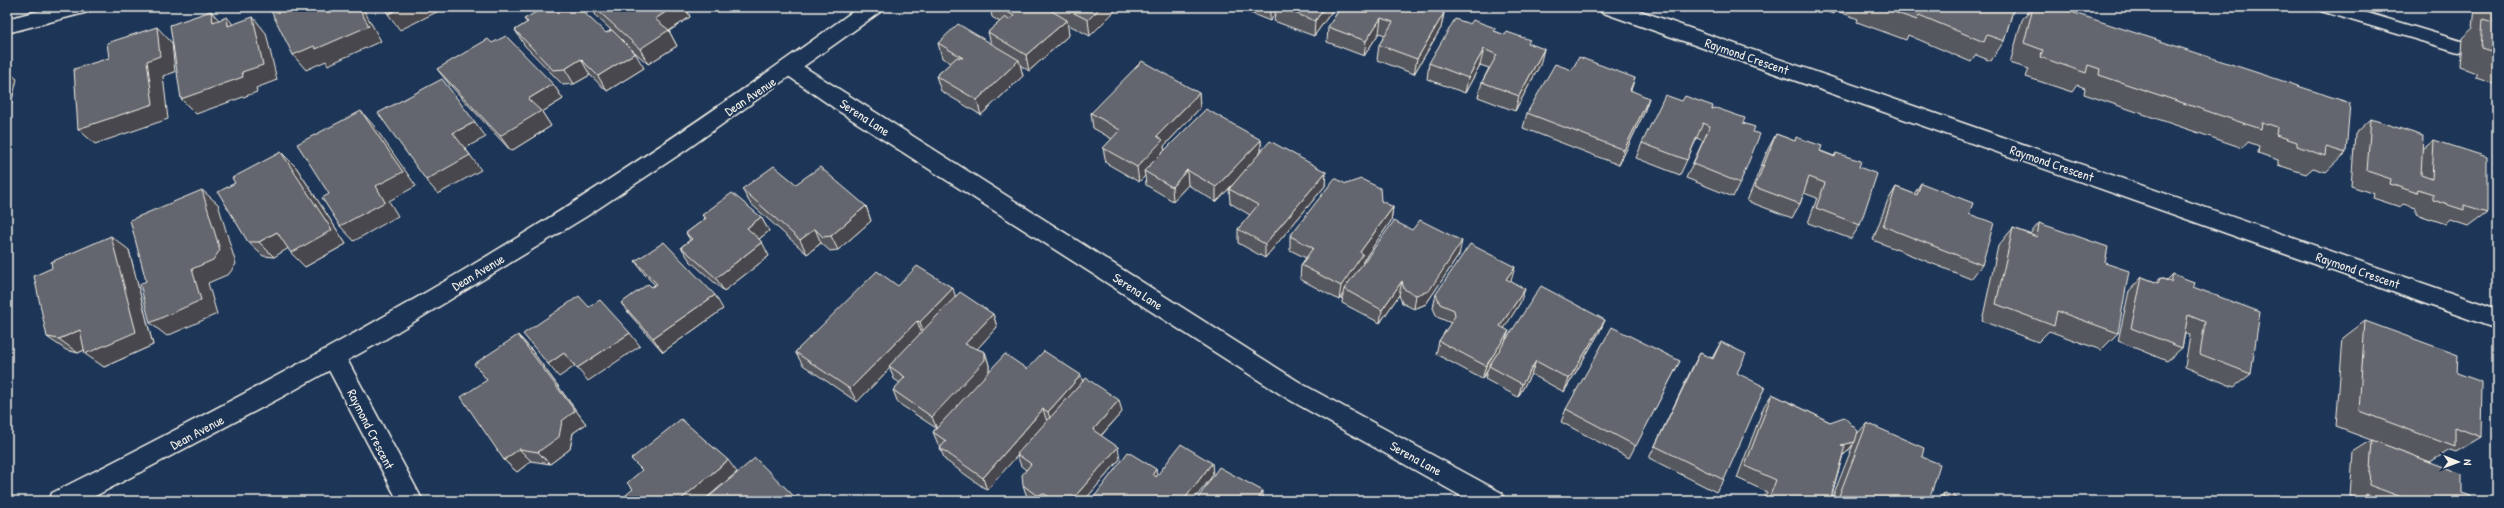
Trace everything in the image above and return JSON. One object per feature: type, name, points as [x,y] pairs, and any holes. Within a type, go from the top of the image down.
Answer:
[{"type":"street","points":[[7,26],[81,7]]},
{"type":"street","name":"Dean Avenue","points":[[61,501],[203,429],[334,357],[527,242],[693,135],[791,68],[873,7]]},
{"type":"street","name":"Raymond Crescent","points":[[1608,7],[2497,319]]},
{"type":"street","name":"Serena Lane","points":[[791,68],[850,108],[1296,392],[1493,501]]},
{"type":"street","name":"Raymond Crescent","points":[[334,357],[410,501]]},
{"type":"lane","points":[[2327,7],[2458,46]]},
{"type":"building","points":[[269,7],[358,7],[369,26],[316,49],[314,46],[293,55]]},
{"type":"building","points":[[384,7],[403,7],[388,14]]},
{"type":"building","points":[[545,7],[578,7],[606,33],[612,30],[635,53],[598,76],[581,59],[565,69],[553,70],[515,30],[528,22],[524,19]]},
{"type":"building","points":[[594,7],[673,7],[655,19],[669,30],[640,49]]},
{"type":"building","points":[[999,7],[1045,7],[1067,20],[1026,55],[988,32],[1005,17],[1009,20],[1014,16]]},
{"type":"building","points":[[1062,7],[1101,7],[1088,20]]},
{"type":"building","points":[[1258,7],[1273,7],[1270,12]]},
{"type":"building","points":[[1279,7],[1325,7],[1315,21]]},
{"type":"building","points":[[1341,7],[1430,7],[1444,13],[1417,59],[1379,45],[1393,22],[1381,18],[1366,41],[1328,27]]},
{"type":"building","points":[[1879,7],[2014,7],[2004,41],[1987,35],[1984,42],[1919,15],[1917,20]]},
{"type":"building","points":[[2033,7],[2056,7],[2350,103],[2346,153],[2326,147],[2325,156],[2297,146],[2297,142],[2276,135],[2277,127],[2262,122],[2261,129],[2099,75],[2100,69],[2088,65],[2086,73],[2040,57],[2043,50],[2024,43]]},
{"type":"building","points":[[2495,7],[2497,7],[2497,53],[2481,48],[2483,19],[2493,22]]},
{"type":"building","points":[[211,11],[213,22],[227,17],[228,26],[253,17],[263,65],[242,72],[243,77],[181,99],[170,25]]},
{"type":"building","points":[[1455,19],[1470,24],[1473,20],[1495,28],[1494,31],[1505,35],[1507,32],[1530,40],[1528,43],[1544,49],[1519,96],[1482,82],[1497,55],[1484,49],[1468,78],[1429,63]]},
{"type":"building","points":[[958,24],[1019,60],[977,100],[936,76],[957,57],[963,58],[938,43]]},
{"type":"building","points":[[157,27],[160,56],[147,61],[153,104],[78,129],[74,69],[109,58],[107,43]]},
{"type":"building","points":[[506,36],[553,84],[528,99],[541,111],[500,136],[437,69],[488,39],[492,43]]},
{"type":"building","points":[[1579,57],[1635,78],[1630,90],[1649,98],[1624,150],[1527,113],[1555,64],[1572,70]]},
{"type":"building","points":[[1142,61],[1199,93],[1157,136],[1163,140],[1137,167],[1103,148],[1120,130],[1091,113]]},
{"type":"building","points":[[442,79],[475,122],[453,133],[470,155],[426,180],[378,113]]},
{"type":"building","points":[[1665,95],[1682,101],[1685,96],[1713,106],[1712,109],[1716,108],[1745,118],[1743,123],[1755,127],[1753,132],[1760,134],[1740,183],[1693,164],[1710,126],[1703,123],[1687,160],[1642,143]]},
{"type":"building","points":[[1206,109],[1261,140],[1216,187],[1187,170],[1172,187],[1144,171]]},
{"type":"building","points":[[361,111],[403,172],[376,186],[385,202],[340,226],[322,198],[329,194],[297,144]]},
{"type":"building","points":[[2371,119],[2423,136],[2421,175],[2432,179],[2434,140],[2487,157],[2487,212],[2464,205],[2464,210],[2433,200],[2433,194],[2418,189],[2417,193],[2390,184],[2391,179],[2367,171]]},
{"type":"building","points":[[1776,134],[1795,141],[1796,137],[1822,146],[1820,151],[1835,157],[1836,153],[1861,161],[1859,167],[1877,174],[1860,225],[1816,208],[1825,183],[1809,177],[1800,204],[1755,187]]},
{"type":"building","points":[[1270,141],[1326,172],[1265,244],[1238,229],[1258,205],[1229,189]]},
{"type":"building","points":[[281,152],[332,230],[291,253],[277,232],[259,242],[248,242],[218,192],[235,183],[232,178]]},
{"type":"building","points":[[774,166],[796,184],[820,167],[866,206],[831,236],[823,237],[815,229],[800,240],[742,189]]},
{"type":"building","points":[[1335,178],[1346,184],[1361,179],[1380,188],[1381,201],[1393,207],[1360,252],[1363,254],[1341,286],[1301,265],[1313,248],[1290,236]]},
{"type":"building","points":[[1921,183],[1973,203],[1969,214],[1994,223],[1982,265],[1883,226],[1896,187],[1917,195]]},
{"type":"building","points":[[202,190],[220,250],[213,260],[192,269],[201,300],[150,323],[140,284],[146,281],[130,220]]},
{"type":"building","points":[[732,193],[761,217],[747,228],[762,242],[716,278],[681,247],[692,239],[686,233],[706,218],[702,215]]},
{"type":"building","points":[[1420,220],[1462,241],[1429,291],[1416,295],[1404,289],[1402,281],[1382,310],[1344,289],[1394,221],[1412,230]]},
{"type":"building","points":[[2039,223],[2108,247],[2105,263],[2129,271],[2118,333],[2057,311],[2054,326],[1996,304],[2013,228],[2037,237]]},
{"type":"building","points":[[111,236],[136,332],[85,354],[80,330],[59,339],[47,337],[34,276],[52,268],[51,262]]},
{"type":"building","points":[[664,242],[715,295],[653,338],[621,303],[648,284],[652,287],[657,284],[635,261]]},
{"type":"building","points":[[1470,244],[1515,267],[1506,279],[1525,289],[1500,326],[1509,331],[1486,366],[1439,341],[1455,316],[1454,310],[1440,304],[1436,294]]},
{"type":"building","points":[[917,266],[953,288],[920,322],[917,321],[850,389],[795,352],[877,271],[898,286]]},
{"type":"building","points":[[2173,274],[2194,282],[2193,287],[2260,312],[2251,374],[2200,354],[2205,322],[2188,315],[2182,348],[2131,328],[2142,277],[2158,283],[2160,278],[2171,282]]},
{"type":"building","points":[[1541,286],[1605,320],[1569,379],[1536,361],[1522,384],[1489,366]]},
{"type":"building","points":[[960,292],[993,314],[965,344],[985,352],[985,360],[932,417],[893,390],[905,377],[889,366]]},
{"type":"building","points":[[579,296],[589,307],[600,300],[630,333],[577,368],[564,353],[548,364],[523,334]]},
{"type":"building","points":[[2365,321],[2458,355],[2457,373],[2482,382],[2481,437],[2455,427],[2455,447],[2359,411]]},
{"type":"building","points":[[1612,327],[1680,361],[1636,446],[1566,409]]},
{"type":"building","points":[[518,335],[575,411],[562,421],[559,437],[538,452],[519,449],[504,460],[461,397],[487,380],[474,364]]},
{"type":"building","points":[[1721,342],[1746,354],[1737,373],[1765,387],[1724,480],[1655,446],[1700,353],[1713,359]]},
{"type":"building","points":[[1044,351],[1081,375],[1048,412],[1043,409],[983,478],[940,448],[946,441],[933,432],[1005,354],[1027,369]]},
{"type":"building","points":[[1086,378],[1119,400],[1093,430],[1118,447],[1071,501],[1054,501],[1045,494],[1036,495],[1023,485],[1022,475],[1031,464],[1017,454]]},
{"type":"building","points":[[1772,394],[1830,422],[1844,417],[1858,431],[1855,442],[1841,445],[1845,446],[1830,501],[1768,501],[1776,480],[1745,466]]},
{"type":"building","points":[[681,419],[728,460],[679,501],[619,501],[633,489],[627,483],[642,470],[631,459]]},
{"type":"building","points":[[1867,423],[1924,448],[1922,457],[1940,464],[1929,501],[1837,501]]},
{"type":"building","points":[[2372,440],[2462,474],[2462,493],[2471,496],[2471,501],[2412,501],[2369,485]]},
{"type":"building","points":[[1181,444],[1212,463],[1183,501],[1091,501],[1128,452],[1156,469],[1153,474],[1156,477]]},
{"type":"building","points":[[755,458],[799,501],[704,501]]},
{"type":"building","points":[[1219,467],[1263,491],[1257,501],[1196,501]]},
{"type":"building","points":[[1944,493],[1964,501],[1942,501]]},
{"type":"building","points":[[2366,494],[2384,501],[2365,501]]}]
